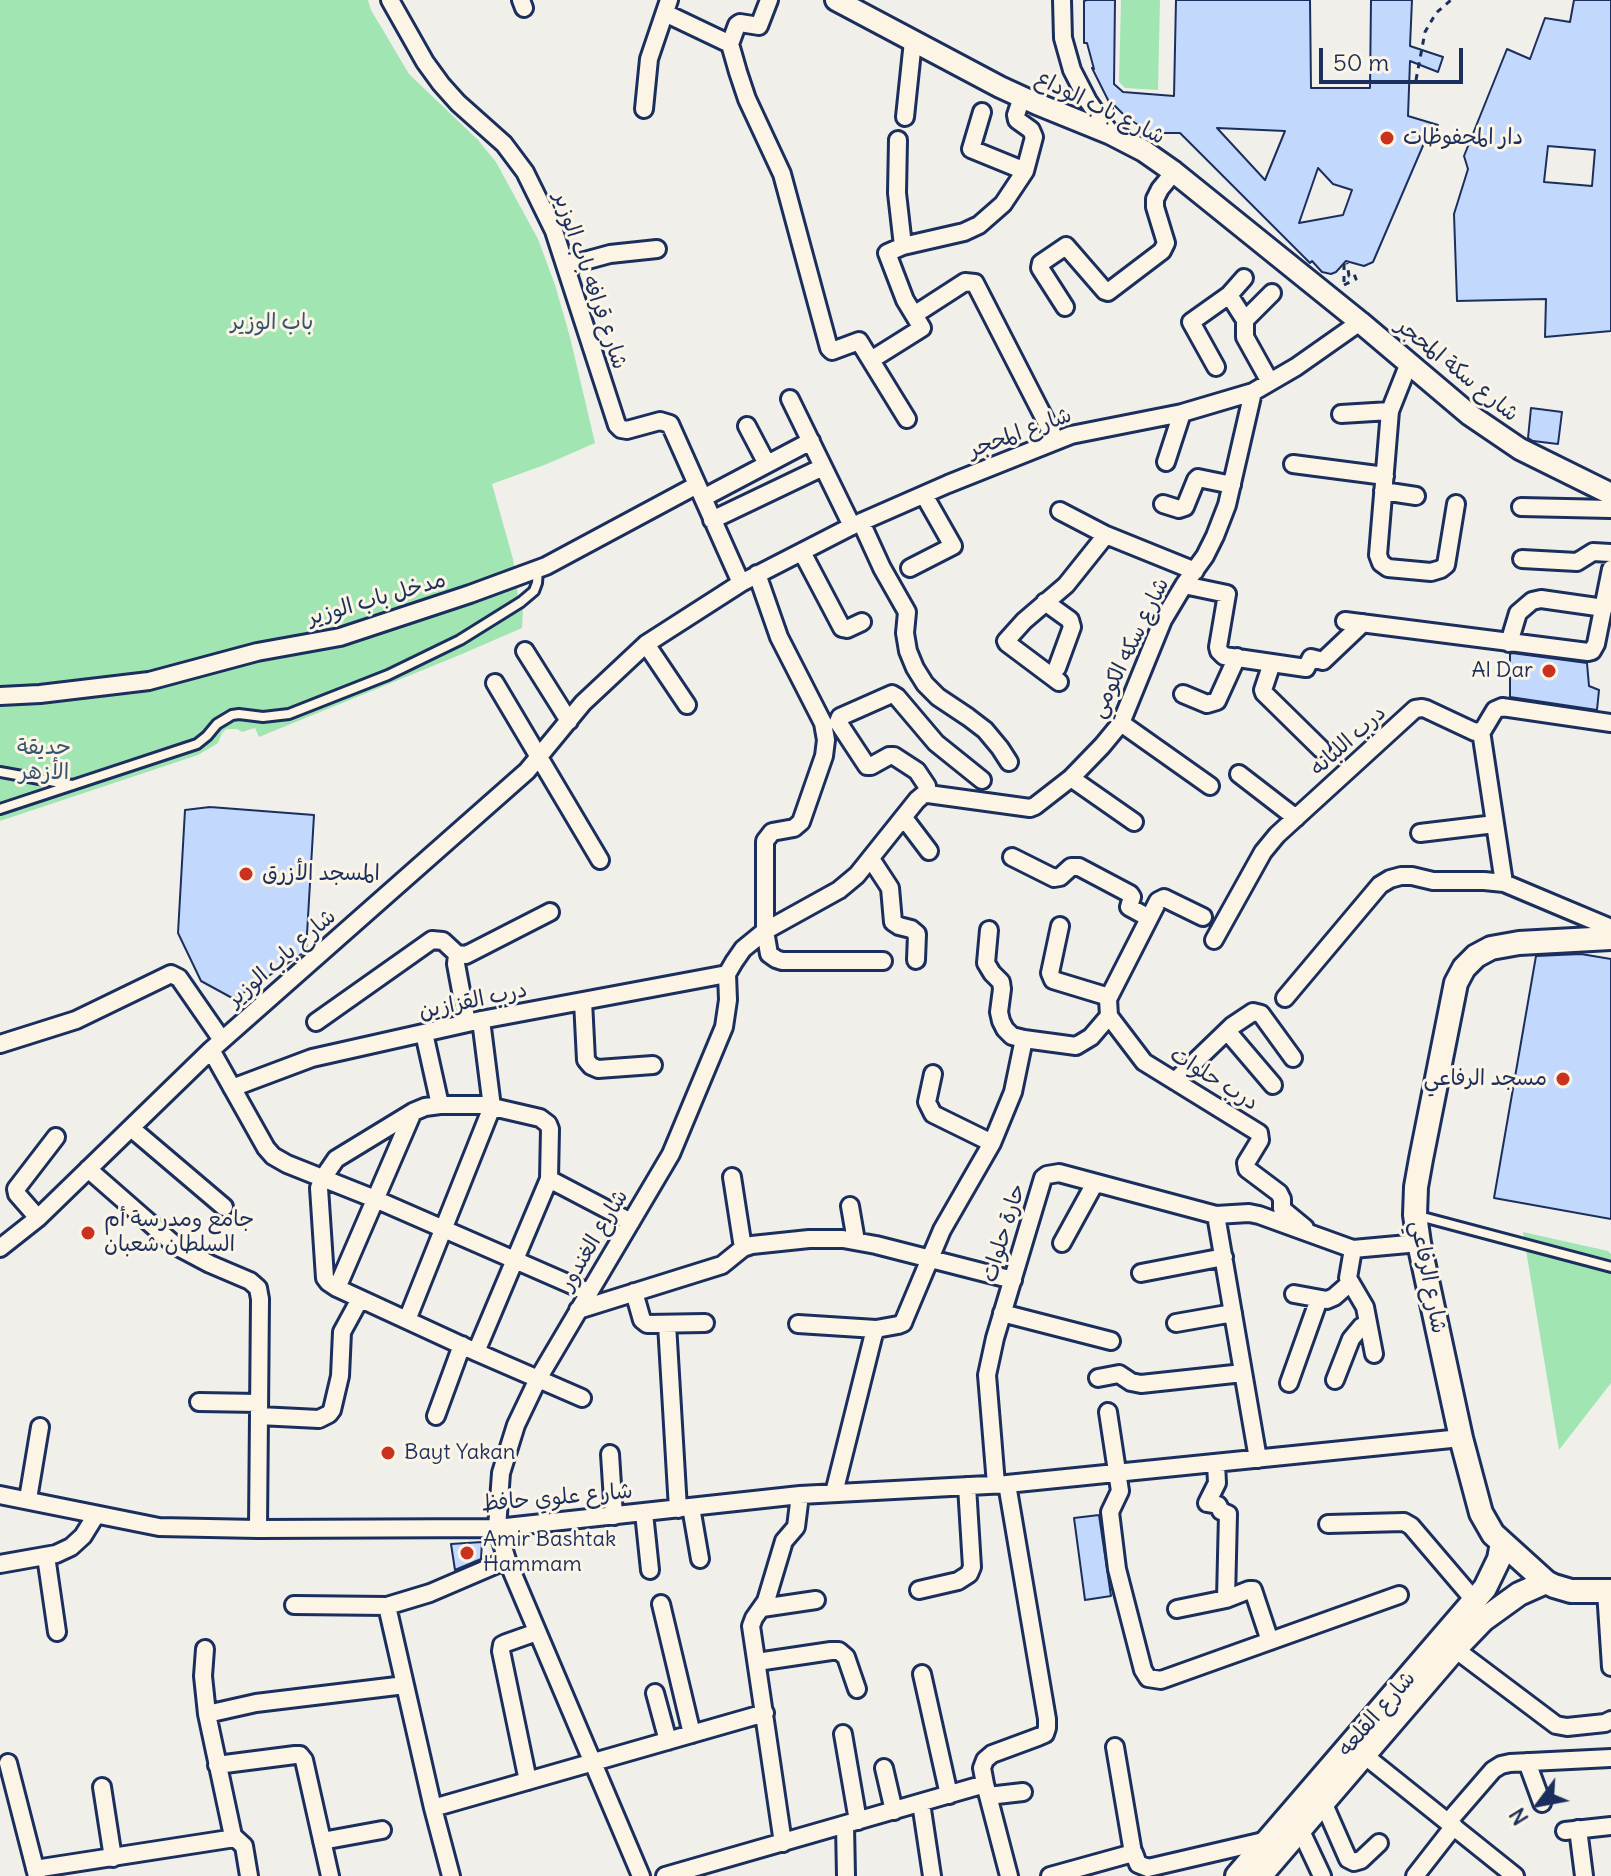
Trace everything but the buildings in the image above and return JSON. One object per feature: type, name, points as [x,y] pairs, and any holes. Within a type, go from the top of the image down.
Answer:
[{"type":"main road","name":"شارع الرفاعي","points":[[1546,1582],[1493,1534],[1481,1513],[1461,1438],[1419,1243],[1415,1215],[1416,1187],[1456,983],[1464,968],[1476,956],[1491,948],[1519,943],[1611,938]]},
{"type":"main road","name":"شارع القلعه","points":[[1237,1876],[1475,1601],[1493,1574],[1502,1543]]},
{"type":"main road","name":"شارع القلعه","points":[[1260,1876],[1483,1620],[1506,1601],[1546,1582]]},
{"type":"main road","points":[[1546,1582],[1571,1591],[1609,1591]]},
{"type":"street","name":"شارع قرافه باب الوزير","points":[[390,0],[441,84],[504,144],[525,172],[542,203],[566,266],[617,425],[627,430],[660,421],[670,424],[700,492]]},
{"type":"street","points":[[769,0],[759,26],[738,23],[730,44],[747,99],[782,174],[829,348],[832,351],[859,341],[907,419]]},
{"type":"street","name":"شارع باب الوداع","points":[[836,0],[1022,97],[1144,151],[1360,322]]},
{"type":"street","points":[[1062,0],[1063,38],[1072,70],[1088,101],[1111,134]]},
{"type":"street","points":[[644,109],[649,59],[667,6],[730,44]]},
{"type":"street","points":[[905,117],[913,41]]},
{"type":"street","points":[[871,360],[922,328],[905,300],[887,257],[890,251],[949,237],[979,225],[1003,204],[1025,171],[1034,137],[1031,130],[1017,120],[1022,97]]},
{"type":"street","points":[[982,112],[971,149],[1025,171]]},
{"type":"street","points":[[898,140],[897,193],[903,246]]},
{"type":"street","points":[[1065,307],[1040,268],[1041,263],[1066,246],[1108,292],[1162,251],[1166,243],[1155,199],[1174,172]]},
{"type":"street","points":[[566,266],[610,254],[657,249]]},
{"type":"street","points":[[1216,367],[1191,322],[1229,295],[1244,278]]},
{"type":"street","points":[[914,315],[965,282],[975,283],[1056,441]]},
{"type":"street","points":[[1245,320],[1272,293]]},
{"type":"street","points":[[1229,295],[1245,320],[1245,337],[1270,382]]},
{"type":"street","name":"شارع سكة المحجر","points":[[1360,322],[1494,433],[1546,463],[1611,494]]},
{"type":"street","name":"شارع المحجر","points":[[741,583],[856,524],[1071,435],[1141,423],[1253,392],[1296,367],[1360,322]]},
{"type":"street","points":[[1409,363],[1390,411],[1378,555],[1381,563],[1388,568],[1431,572],[1441,569],[1446,565],[1456,504]]},
{"type":"street","name":"شارع سكه الكومي","points":[[928,794],[1030,808],[1071,778],[1121,723],[1163,620],[1215,536],[1227,505],[1253,392]]},
{"type":"street","points":[[790,399],[823,467],[907,612],[905,633],[915,668],[938,697],[985,730],[1009,762]]},
{"type":"street","points":[[1341,414],[1390,411]]},
{"type":"street","points":[[1166,462],[1182,413]]},
{"type":"street","points":[[747,426],[767,464]]},
{"type":"street","name":"مدخل باب الوزير","points":[[0,696],[149,681],[257,652],[340,637],[538,569],[811,441]]},
{"type":"street","points":[[1293,464],[1384,484],[1416,496]]},
{"type":"street","points":[[712,520],[823,467]]},
{"type":"street","points":[[1163,504],[1179,509],[1185,507],[1198,478],[1232,485]]},
{"type":"street","points":[[700,492],[741,583]]},
{"type":"street","points":[[910,568],[953,546],[924,495]]},
{"type":"street","points":[[1521,507],[1611,509]]},
{"type":"street","points":[[1060,511],[1106,535],[1195,571]]},
{"type":"street","points":[[1045,602],[1070,620],[1072,627],[1058,675],[1006,642],[1024,621],[1045,602],[1066,585],[1106,535]]},
{"type":"street","points":[[802,552],[842,628],[862,622]]},
{"type":"street","points":[[1522,559],[1577,562],[1593,552],[1611,553]]},
{"type":"street","points":[[1345,621],[1584,653],[1592,651],[1596,644],[1611,569]]},
{"type":"street","points":[[757,574],[779,637],[823,723],[826,740],[824,756],[801,822],[794,828],[772,832],[766,838],[765,931],[769,954],[782,961],[883,961]]},
{"type":"street","name":"شارع باب الوزير","points":[[0,1248],[38,1218],[216,1045],[540,758],[583,703],[646,644],[741,583]]},
{"type":"street","points":[[1184,585],[1227,594],[1218,647],[1224,656],[1306,668],[1311,658],[1323,661],[1363,623]]},
{"type":"street","points":[[1509,643],[1518,613],[1532,601],[1541,599],[1604,608]]},
{"type":"street","points":[[646,644],[687,705]]},
{"type":"street","points":[[525,651],[569,721]]},
{"type":"street","points":[[1183,694],[1207,704],[1217,701],[1237,657]]},
{"type":"street","points":[[1272,663],[1264,693],[1321,749]]},
{"type":"street","points":[[495,683],[600,860]]},
{"type":"street","points":[[727,974],[743,949],[765,931],[839,890],[857,875],[917,800],[928,794],[927,786],[917,771],[894,756],[867,766],[838,722],[840,717],[892,694],[936,743],[982,780]]},
{"type":"street","points":[[1504,883],[1481,731],[1495,710],[1502,707],[1611,723]]},
{"type":"street","name":"درب اللبانه","points":[[1214,940],[1263,852],[1277,835],[1415,709],[1422,708],[1475,732],[1481,731]]},
{"type":"street","points":[[1121,723],[1210,786]]},
{"type":"street","points":[[1239,774],[1296,818]]},
{"type":"street","points":[[1071,778],[1134,822]]},
{"type":"street","points":[[904,818],[929,851]]},
{"type":"street","points":[[1420,833],[1495,824]]},
{"type":"street","points":[[1012,857],[1054,878],[1077,866],[1130,894],[1129,907],[1149,918]]},
{"type":"street","points":[[871,859],[890,888],[893,922],[917,934],[916,960]]},
{"type":"street","points":[[1285,998],[1380,885],[1401,876],[1433,881],[1504,883],[1611,928]]},
{"type":"street","points":[[989,930],[986,963],[1002,985],[999,1012],[1005,1029],[1012,1036],[1024,1039],[1076,1046],[1091,1037],[1109,1016],[1109,997],[1158,901],[1164,898],[1203,917]]},
{"type":"street","points":[[316,1022],[432,940],[443,941],[457,954],[466,955],[550,912]]},
{"type":"street","points":[[1060,926],[1050,973],[1053,980],[1109,997]]},
{"type":"street","points":[[407,1320],[492,1107],[474,1022],[456,964],[457,954]]},
{"type":"street","points":[[0,1044],[76,1020],[171,974],[179,978],[216,1045],[232,1088],[273,1156],[588,1292]]},
{"type":"street","name":"درب القزازين","points":[[232,1088],[312,1058],[474,1022],[727,974]]},
{"type":"street","name":"شارع الغندور","points":[[497,1528],[501,1473],[516,1425],[538,1379],[671,1154],[724,1027],[728,1000],[727,974]]},
{"type":"street","points":[[583,1001],[586,1060],[591,1066],[598,1069],[653,1065]]},
{"type":"street","points":[[1175,1081],[1227,1031],[1245,1016],[1257,1012],[1293,1058]]},
{"type":"street","name":"درب حلوات","points":[[1109,1016],[1144,1062],[1259,1133],[1260,1140],[1246,1163],[1247,1169],[1279,1193],[1282,1209],[1315,1236]]},
{"type":"street","points":[[1227,1031],[1273,1085]]},
{"type":"street","points":[[424,1033],[440,1105]]},
{"type":"street","points":[[798,1324],[876,1329],[903,1323],[942,1230],[992,1143],[1013,1092],[1024,1039]]},
{"type":"street","points":[[933,1074],[927,1102],[933,1114],[992,1143]]},
{"type":"street","points":[[436,1416],[469,1348],[515,1261],[549,1179],[551,1134],[548,1124],[540,1118],[469,1104],[440,1105],[413,1112],[336,1159],[323,1178],[319,1188],[324,1272],[328,1282],[360,1299],[407,1320],[469,1348],[538,1379],[582,1398]]},
{"type":"street","points":[[337,1288],[413,1112]]},
{"type":"street","points":[[131,1128],[224,1207]]},
{"type":"street","points":[[38,1218],[16,1189],[56,1137]]},
{"type":"street","points":[[88,1169],[176,1246],[250,1281],[258,1288],[258,1529]]},
{"type":"street","name":"حارة حلوات","points":[[986,1790],[982,1768],[985,1760],[992,1754],[1045,1734],[1047,1728],[1045,1703],[1002,1484],[987,1375],[991,1350],[1043,1178],[1055,1173],[1216,1215],[1249,1213],[1353,1249]]},
{"type":"street","points":[[732,1177],[743,1248]]},
{"type":"street","points":[[549,1179],[631,1222]]},
{"type":"street","points":[[1062,1243],[1095,1183]]},
{"type":"street","points":[[850,1206],[856,1241]]},
{"type":"street","points":[[1216,1215],[1258,1459]]},
{"type":"street","points":[[578,1310],[722,1265],[743,1248],[752,1245],[809,1239],[856,1241],[1013,1280]]},
{"type":"street","points":[[1374,1354],[1363,1302],[1350,1283],[1348,1274],[1353,1249],[1419,1243]]},
{"type":"street","points":[[1141,1273],[1224,1257]]},
{"type":"street","points":[[1294,1294],[1331,1299],[1350,1283]]},
{"type":"street","points":[[634,1292],[644,1322],[649,1325],[705,1323]]},
{"type":"street","points":[[199,1402],[319,1419],[324,1417],[332,1410],[340,1376],[342,1332],[360,1299]]},
{"type":"street","points":[[1289,1383],[1319,1299]]},
{"type":"street","points":[[1002,1313],[1111,1341]]},
{"type":"street","points":[[1176,1323],[1233,1313]]},
{"type":"street","points":[[1335,1380],[1351,1339],[1368,1323]]},
{"type":"street","points":[[667,1324],[684,1508],[700,1559]]},
{"type":"street","points":[[834,1493],[876,1329]]},
{"type":"street","points":[[1098,1378],[1119,1374],[1141,1384],[1243,1373]]},
{"type":"street","points":[[1108,1412],[1120,1491],[1110,1512],[1117,1569],[1143,1670],[1152,1680],[1161,1680],[1399,1595]]},
{"type":"street","points":[[28,1499],[40,1427]]},
{"type":"street","name":"شارع علوي حافظ","points":[[0,1495],[159,1527],[497,1528],[800,1495],[1002,1484],[1461,1438]]},
{"type":"street","points":[[610,1454],[614,1516]]},
{"type":"street","points":[[1216,1463],[1217,1483],[1207,1503],[1218,1505],[1221,1511],[1228,1514],[1226,1599]]},
{"type":"street","points":[[919,1590],[958,1581],[969,1574],[972,1567],[967,1486]]},
{"type":"street","points":[[783,1843],[751,1626],[766,1601],[784,1541],[796,1527],[800,1495]]},
{"type":"street","points":[[644,1513],[650,1570]]},
{"type":"street","points":[[0,1564],[56,1554],[71,1547],[83,1536],[96,1515]]},
{"type":"street","points":[[1328,1524],[1404,1522],[1411,1526],[1475,1601]]},
{"type":"street","points":[[497,1528],[507,1560],[641,1876]]},
{"type":"street","points":[[46,1556],[57,1632]]},
{"type":"street","points":[[294,1605],[387,1606],[430,1593],[507,1560]]},
{"type":"street","points":[[1177,1609],[1253,1590],[1270,1641]]},
{"type":"street","points":[[1609,1591],[1611,1665]]},
{"type":"street","points":[[762,1608],[816,1600]]},
{"type":"street","points":[[661,1604],[692,1734]]},
{"type":"street","points":[[387,1606],[451,1876]]},
{"type":"street","points":[[528,1781],[501,1651],[502,1645],[537,1632]]},
{"type":"street","points":[[205,1649],[203,1676],[207,1714],[235,1838],[246,1849],[249,1876]]},
{"type":"street","points":[[1455,1649],[1556,1725],[1567,1727],[1611,1720]]},
{"type":"street","points":[[757,1662],[839,1651],[846,1657],[857,1689]]},
{"type":"street","points":[[922,1674],[949,1795]]},
{"type":"street","points":[[207,1714],[256,1703],[405,1685]]},
{"type":"street","points":[[655,1693],[668,1741]]},
{"type":"street","points":[[433,1808],[765,1713]]},
{"type":"street","points":[[843,1734],[852,1823],[846,1876]]},
{"type":"street","points":[[1115,1747],[1138,1864],[1148,1868],[1268,1840]]},
{"type":"street","points":[[217,1765],[300,1755],[304,1760],[330,1876]]},
{"type":"street","points":[[1364,1755],[1515,1876]]},
{"type":"street","points":[[1415,1876],[1451,1824],[1493,1770],[1501,1765],[1611,1758]]},
{"type":"street","points":[[1527,1762],[1542,1803]]},
{"type":"street","points":[[8,1763],[36,1872],[235,1838]]},
{"type":"street","points":[[884,1768],[894,1811]]},
{"type":"street","points":[[102,1787],[113,1858]]},
{"type":"street","points":[[986,1790],[1009,1876]]},
{"type":"street","points":[[665,1876],[949,1795],[986,1790],[1023,1792]]},
{"type":"street","points":[[1323,1802],[1348,1859],[1354,1862],[1361,1860],[1379,1843]]},
{"type":"street","points":[[921,1803],[932,1876]]},
{"type":"street","points":[[1584,1876],[1572,1830],[1611,1826]]},
{"type":"street","points":[[1300,1829],[1322,1876]]},
{"type":"street","points":[[322,1841],[382,1830]]},
{"type":"street","points":[[1050,1876],[1134,1853]]},
{"type":"lane","points":[[0,809],[197,744],[217,724],[232,715],[263,717],[289,714],[425,659],[528,597],[537,583],[538,569]]},
{"type":"lane","points":[[0,772],[72,786]]},
{"type":"lane","points":[[1415,1215],[1611,1267]]},
{"type":"path","points":[[1416,80],[1425,32],[1436,13],[1451,0]]},
{"type":"path","points":[[1344,285],[1356,279],[1354,274],[1349,276],[1346,263],[1345,277]]},
{"type":"green space","name":"باب الوزير","points":[[0,0],[368,0],[409,74],[478,140],[496,162],[538,239],[570,337],[595,443],[492,484],[513,559],[523,609],[522,628],[259,737],[255,728],[242,732],[226,729],[218,743],[198,755],[0,821]]},
{"type":"green space","points":[[1121,0],[1160,0],[1158,90],[1125,88],[1119,82]]},
{"type":"green space","points":[[1523,1232],[1611,1254],[1611,1383],[1559,1450]]},
{"type":"place","name":"دار المحفوظات","points":[[1387,138]]},
{"type":"place","name":"Al Dar","points":[[1549,671]]},
{"type":"place","name":"المسجد الأزرق","points":[[246,874]]},
{"type":"place","name":"مسجد الرفاعي","points":[[1563,1079]]},
{"type":"place","name":"جامع ومدرسة أم السلطان شعبان","points":[[88,1233]]},
{"type":"place","name":"Bayt Yakan","points":[[388,1453]]},
{"type":"place","name":"Amir Bashtak Hammam","points":[[467,1553]]},
{"type":"park label","name":"حديقة الأزهر","points":[[44,760]]}]
